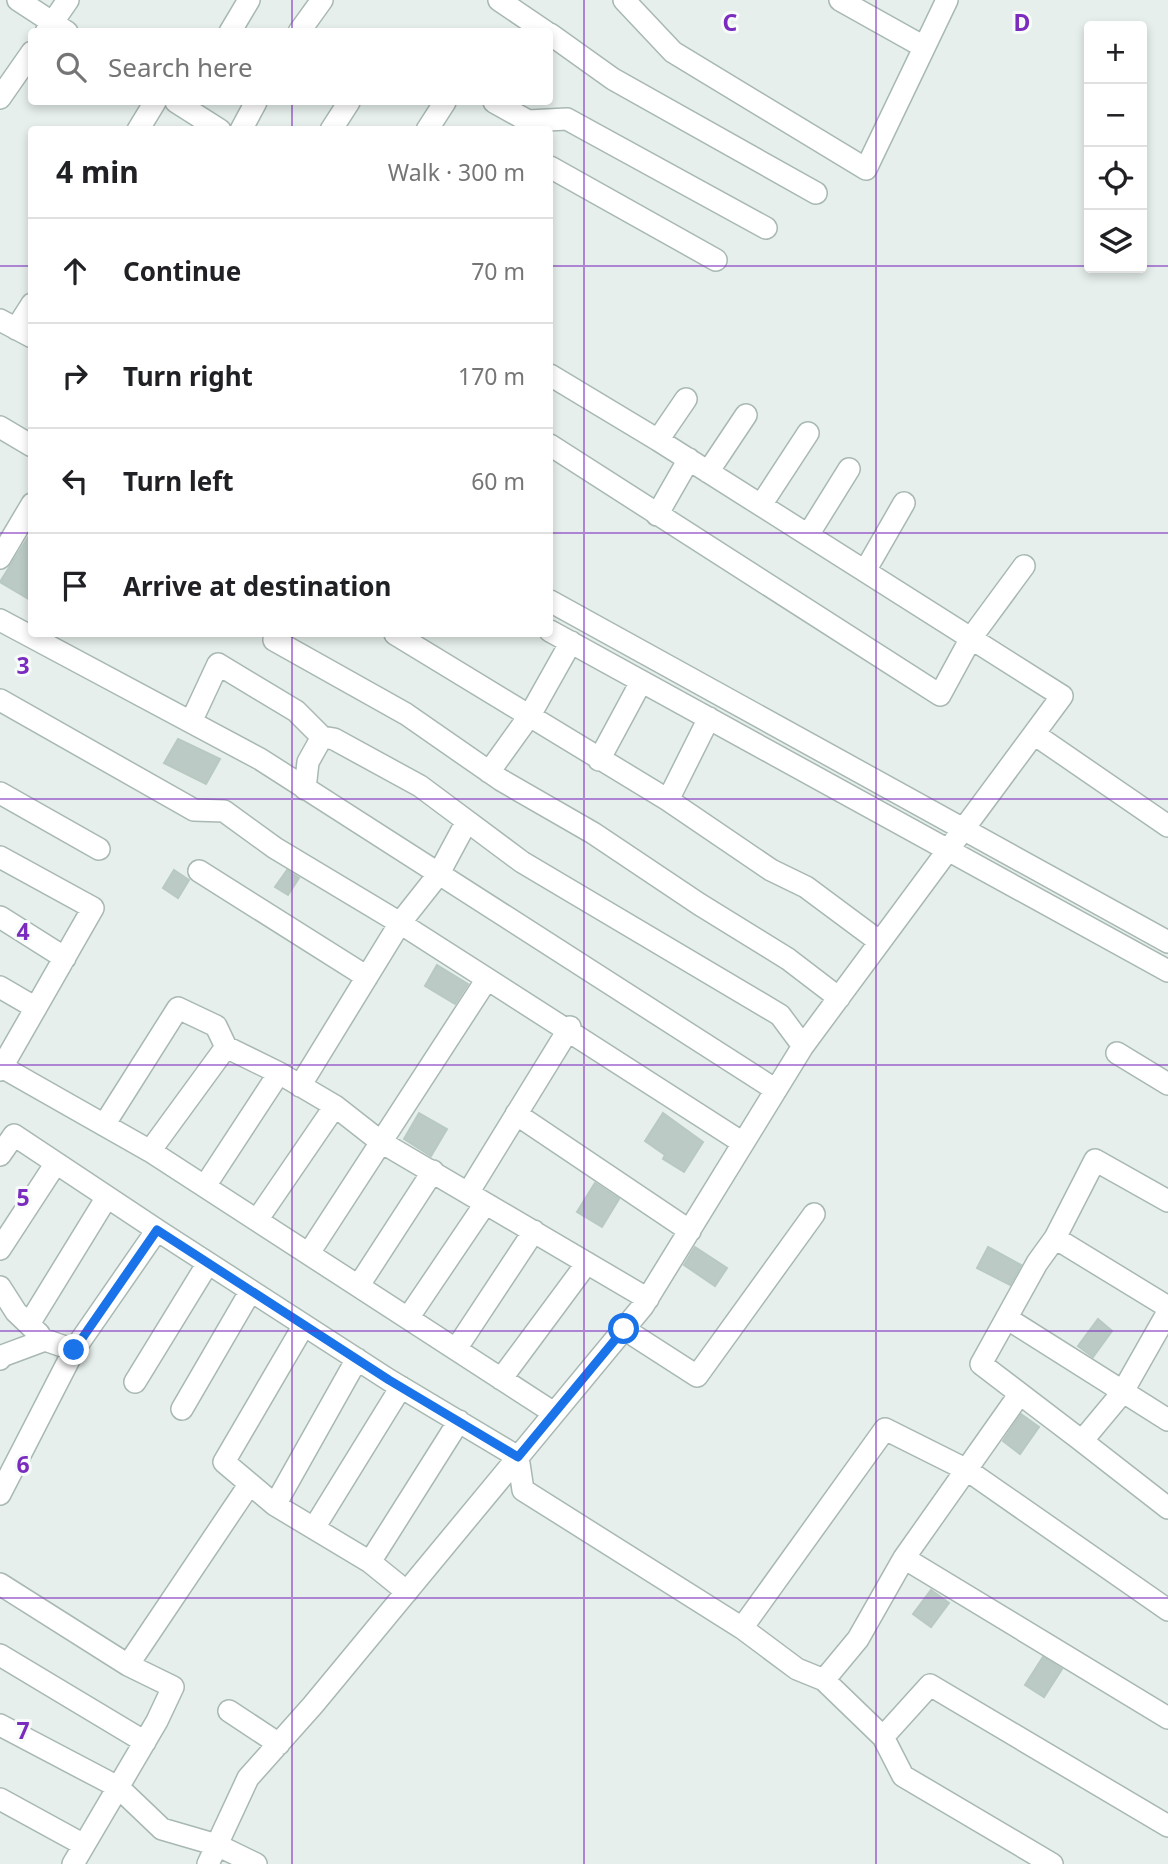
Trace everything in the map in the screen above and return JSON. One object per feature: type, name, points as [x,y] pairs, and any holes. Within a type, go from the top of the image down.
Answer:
[{"type":"street","points":[[18,0],[55,28],[68,0]]},
{"type":"street","points":[[232,28],[249,0]]},
{"type":"street","points":[[302,28],[322,0]]},
{"type":"street","points":[[499,0],[541,28]]},
{"type":"street","points":[[624,0],[673,52],[866,169],[906,91],[947,0]]},
{"type":"street","points":[[840,0],[924,47]]},
{"type":"street","points":[[553,37],[613,79],[816,192]]},
{"type":"street","points":[[0,99],[28,58]]},
{"type":"street","points":[[140,126],[153,105]]},
{"type":"street","points":[[186,105],[215,126]]},
{"type":"street","points":[[243,126],[254,105]]},
{"type":"street","points":[[334,126],[347,105]]},
{"type":"street","points":[[430,126],[443,105]]},
{"type":"street","points":[[498,105],[527,125],[566,119],[766,228]]},
{"type":"street","points":[[553,169],[716,260]]},
{"type":"street","points":[[16,329],[28,310]]},
{"type":"street","points":[[213,1855],[248,1778],[407,1592],[648,1299],[803,1046],[1062,696],[689,459],[553,377]]},
{"type":"street","points":[[658,440],[686,399]]},
{"type":"street","points":[[709,472],[746,415]]},
{"type":"street","points":[[0,427],[28,444]]},
{"type":"street","points":[[761,505],[808,433]]},
{"type":"street","points":[[553,447],[940,695],[971,638],[1024,566]]},
{"type":"street","points":[[657,515],[689,459]]},
{"type":"street","points":[[808,535],[849,469]]},
{"type":"street","points":[[865,571],[904,503]]},
{"type":"street","points":[[0,558],[28,511]]},
{"type":"street","points":[[553,603],[1168,942]]},
{"type":"street","points":[[0,620],[28,635]]},
{"type":"street","points":[[553,633],[1168,971]]},
{"type":"street","points":[[32,637],[260,759],[776,1090]]},
{"type":"street","points":[[276,637],[274,640],[405,714],[489,772],[593,833],[699,904],[788,959],[839,998]]},
{"type":"street","points":[[400,637],[668,800],[771,870],[806,887],[880,942]]},
{"type":"street","points":[[489,772],[530,715],[570,642]]},
{"type":"street","points":[[191,722],[218,664],[296,711],[322,737],[334,739],[420,786],[522,862],[780,1015],[803,1046]]},
{"type":"street","points":[[599,760],[641,682]]},
{"type":"street","points":[[0,699],[194,810],[224,811],[275,848],[569,1029],[743,1143]]},
{"type":"street","points":[[668,800],[709,718]]},
{"type":"street","points":[[1034,734],[1168,826]]},
{"type":"street","points":[[305,789],[308,762],[322,737]]},
{"type":"street","points":[[0,793],[99,849]]},
{"type":"street","points":[[300,1086],[400,923],[438,875],[467,821]]},
{"type":"street","points":[[0,857],[93,908],[1,1067],[150,1151],[554,1413]]},
{"type":"street","points":[[199,871],[367,977]]},
{"type":"street","points":[[0,917],[65,958]]},
{"type":"street","points":[[309,1253],[487,979]]},
{"type":"street","points":[[0,987],[36,1008]]},
{"type":"street","points":[[104,1125],[178,1008],[216,1026],[226,1047],[279,1073],[335,1106],[381,1142],[648,1299]]},
{"type":"street","points":[[408,1318],[476,1199],[516,1114],[569,1029]]},
{"type":"street","points":[[150,1151],[226,1047]]},
{"type":"street","points":[[1117,1053],[1168,1084]]},
{"type":"street","points":[[205,1186],[279,1073]]},
{"type":"street","points":[[257,1220],[335,1106]]},
{"type":"street","points":[[516,1114],[690,1231]]},
{"type":"street","points":[[0,1155],[14,1135],[250,1292],[518,1457]]},
{"type":"street","points":[[1168,1202],[1095,1160],[1055,1238],[1037,1264],[981,1364],[1168,1508]]},
{"type":"street","points":[[0,1248],[56,1163]]},
{"type":"street","points":[[359,1285],[433,1171]]},
{"type":"street","points":[[29,1324],[107,1197]]},
{"type":"street","points":[[624,1329],[697,1376],[814,1214]]},
{"type":"street","points":[[0,1494],[74,1350],[157,1230]]},
{"type":"street","points":[[456,1349],[534,1231]]},
{"type":"street","points":[[1055,1238],[1168,1307]]},
{"type":"street","points":[[135,1382],[208,1263]]},
{"type":"street","points":[[501,1379],[587,1263]]},
{"type":"street","points":[[0,1287],[45,1340],[74,1350]]},
{"type":"street","points":[[182,1409],[250,1292]]},
{"type":"street","points":[[1082,1441],[1122,1393],[1168,1312]]},
{"type":"street","points":[[1008,1319],[1168,1420]]},
{"type":"street","points":[[304,1325],[224,1462],[275,1505],[370,1562],[407,1592]]},
{"type":"street","points":[[0,1359],[45,1340]]},
{"type":"street","points":[[275,1505],[357,1359]]},
{"type":"street","points":[[314,1528],[401,1387]]},
{"type":"street","points":[[824,1680],[858,1639],[904,1558],[1019,1395]]},
{"type":"street","points":[[370,1562],[459,1422]]},
{"type":"street","points":[[743,1628],[885,1429],[967,1470],[1166,1606]]},
{"type":"street","points":[[518,1457],[523,1490],[743,1628],[797,1669],[824,1680],[883,1737],[903,1776],[1052,1864]]},
{"type":"street","points":[[128,1665],[249,1485]]},
{"type":"street","points":[[904,1558],[1168,1718]]},
{"type":"street","points":[[0,1584],[128,1665],[173,1687],[145,1742],[72,1864]]},
{"type":"street","points":[[0,1655],[145,1742]]},
{"type":"street","points":[[883,1737],[930,1685],[1168,1826]]},
{"type":"street","points":[[229,1711],[279,1744]]},
{"type":"street","points":[[0,1725],[118,1787],[162,1829],[213,1855],[256,1864]]},
{"type":"street","points":[[0,1798],[84,1845]]},
{"type":"building","points":[[28,537],[28,599],[0,582]]},
{"type":"building","points":[[178,739],[220,759],[206,784],[164,763]]},
{"type":"building","points":[[174,870],[189,880],[178,898],[163,888]]},
{"type":"building","points":[[287,870],[299,878],[288,895],[275,887]]},
{"type":"building","points":[[437,965],[468,984],[455,1004],[425,986]]},
{"type":"building","points":[[419,1113],[447,1129],[431,1156],[404,1139]]},
{"type":"building","points":[[663,1113],[703,1142],[684,1172],[663,1159],[665,1155],[645,1141]]},
{"type":"building","points":[[595,1183],[619,1199],[602,1227],[577,1212]]},
{"type":"building","points":[[695,1247],[727,1268],[715,1286],[684,1265]]},
{"type":"building","points":[[988,1247],[1021,1265],[1010,1285],[977,1268]]},
{"type":"building","points":[[1098,1319],[1112,1331],[1093,1357],[1078,1346]]},
{"type":"building","points":[[1021,1414],[1039,1427],[1020,1454],[1003,1441]]},
{"type":"building","points":[[931,1590],[949,1603],[931,1627],[913,1614]]},
{"type":"building","points":[[1043,1657],[1062,1669],[1044,1697],[1025,1685]]},
{"type":"route","points":[[74,1350],[157,1230],[389,1380],[518,1457],[624,1329]]}]
